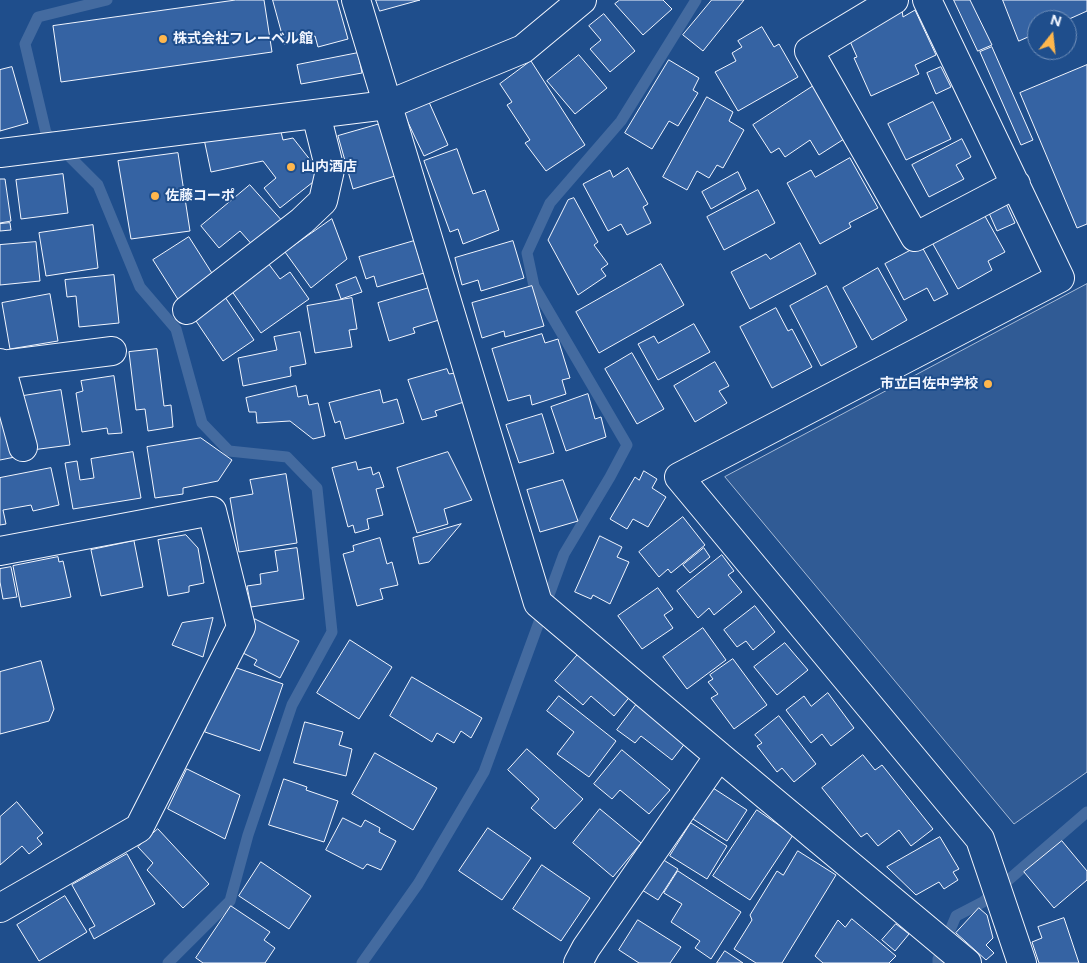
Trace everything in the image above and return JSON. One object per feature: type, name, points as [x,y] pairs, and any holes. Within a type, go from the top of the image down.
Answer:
[{"type":"street","points":[[356,0],[386,105],[546,611],[964,960]]},
{"type":"street","points":[[0,153],[386,105],[523,49],[582,0]]},
{"type":"street","points":[[894,0],[809,51],[915,237],[1016,184]]},
{"type":"street","points":[[928,0],[1060,278],[679,477],[980,839],[1022,963]]},
{"type":"street","points":[[187,310],[302,221],[323,201],[330,170],[316,114]]},
{"type":"street","points":[[23,447],[0,364],[112,351]]},
{"type":"street","points":[[0,552],[212,511],[241,627],[139,828],[0,908]]},
{"type":"street","points":[[578,963],[586,948],[719,756]]},
{"type":"shaded area","name":"市立曰佐中学校","points":[[1087,284],[1087,772],[1014,824],[725,477]]},
{"type":"building","name":"株式会社フレーベル館","points":[[236,0],[264,0],[272,52],[61,82],[53,26]]},
{"type":"building","points":[[273,0],[337,0],[348,39],[318,47],[315,36],[285,44]]},
{"type":"building","points":[[376,0],[420,0],[380,11]]},
{"type":"building","points":[[620,0],[663,0],[672,9],[643,35],[615,4]]},
{"type":"building","points":[[712,0],[744,0],[703,51],[683,35]]},
{"type":"building","points":[[954,0],[970,0],[992,45],[978,51]]},
{"type":"building","points":[[1003,0],[1087,0],[1087,11],[1077,16],[1077,10],[1027,10],[1027,37],[1019,41]]},
{"type":"building","points":[[902,10],[903,17],[915,10],[936,55],[915,65],[919,74],[871,96],[854,58],[857,57],[849,39]]},
{"type":"building","points":[[604,14],[635,51],[610,72],[590,49],[601,40],[589,26]]},
{"type":"building","points":[[762,27],[774,47],[779,44],[798,77],[738,111],[715,72],[736,61],[732,53],[742,47],[738,41]]},
{"type":"building","points":[[992,47],[1033,140],[1021,145],[980,52]]},
{"type":"building","points":[[358,53],[362,73],[301,84],[297,65]]},
{"type":"building","points":[[579,55],[607,88],[575,114],[547,81]]},
{"type":"building","points":[[669,60],[699,78],[693,90],[698,93],[678,126],[669,121],[652,149],[625,133]]},
{"type":"building","points":[[531,61],[585,145],[546,171],[525,143],[530,140],[507,105],[512,102],[500,84]]},
{"type":"building","points":[[1087,65],[1087,224],[1077,228],[1020,93]]},
{"type":"building","points":[[12,67],[28,123],[0,131],[0,70]]},
{"type":"building","points":[[941,67],[951,87],[936,94],[927,73]]},
{"type":"building","points":[[818,83],[844,139],[819,155],[810,140],[785,157],[779,148],[771,153],[753,125]]},
{"type":"building","points":[[707,97],[733,112],[729,121],[744,130],[723,168],[717,165],[709,178],[697,171],[687,190],[663,177]]},
{"type":"building","points":[[429,102],[448,145],[424,156],[404,114]]},
{"type":"building","points":[[933,102],[951,139],[906,160],[888,124]]},
{"type":"building","name":"山内酒店","points":[[279,124],[283,140],[293,138],[322,175],[280,208],[264,188],[276,178],[263,161],[211,172],[204,139]]},
{"type":"building","points":[[380,124],[395,176],[353,189],[338,136]]},
{"type":"building","points":[[962,139],[971,157],[956,165],[964,179],[929,197],[912,165]]},
{"type":"building","points":[[457,149],[473,194],[485,190],[499,230],[463,244],[458,229],[450,232],[424,161]]},
{"type":"building","name":"佐藤コーポ","points":[[178,153],[190,231],[131,239],[118,161]]},
{"type":"building","points":[[850,158],[878,208],[849,223],[851,227],[820,244],[787,183],[811,170],[815,177]]},
{"type":"building","points":[[628,168],[648,204],[643,207],[651,223],[627,235],[621,224],[608,231],[583,184],[610,170],[613,177]]},
{"type":"building","points":[[738,172],[746,189],[711,209],[702,192]]},
{"type":"building","points":[[63,174],[68,213],[21,219],[16,180]]},
{"type":"building","points":[[0,179],[5,179],[11,221],[0,223]]},
{"type":"building","points":[[250,185],[284,223],[255,248],[240,231],[219,248],[201,226]]},
{"type":"building","points":[[758,190],[775,223],[724,250],[707,217]]},
{"type":"building","points":[[1003,197],[1015,223],[997,231],[985,204]]},
{"type":"building","points":[[574,198],[598,242],[594,245],[608,264],[601,269],[606,276],[578,295],[548,240],[568,200]]},
{"type":"building","points":[[981,209],[1005,252],[988,261],[992,270],[958,289],[929,237]]},
{"type":"building","points":[[332,219],[347,259],[311,288],[285,252]]},
{"type":"building","points":[[10,223],[11,230],[0,231],[0,224]]},
{"type":"building","points":[[93,225],[98,268],[46,276],[39,233]]},
{"type":"building","points":[[189,237],[215,278],[179,301],[153,260]]},
{"type":"building","points":[[414,241],[424,273],[377,287],[374,276],[366,279],[359,257]]},
{"type":"building","points":[[513,241],[524,278],[481,291],[478,280],[462,285],[455,258]]},
{"type":"building","points":[[36,242],[40,281],[0,285],[0,245]]},
{"type":"building","points":[[800,243],[816,274],[750,309],[731,272],[766,254],[770,259]]},
{"type":"building","points":[[921,245],[948,294],[934,301],[927,288],[904,300],[885,264]]},
{"type":"building","points":[[268,263],[280,279],[290,272],[309,299],[261,333],[231,290]]},
{"type":"building","points":[[661,264],[684,305],[599,353],[576,312]]},
{"type":"building","points":[[878,268],[907,320],[872,340],[843,288]]},
{"type":"building","points":[[114,275],[119,323],[79,327],[76,296],[67,297],[65,280]]},
{"type":"building","points":[[356,277],[362,292],[341,299],[336,285]]},
{"type":"building","points":[[532,286],[544,326],[505,337],[504,331],[482,338],[472,303]]},
{"type":"building","points":[[827,286],[857,347],[821,366],[790,306]]},
{"type":"building","points":[[429,288],[439,320],[413,328],[415,333],[389,341],[378,303]]},
{"type":"building","points":[[50,294],[58,341],[10,349],[2,303]]},
{"type":"building","points":[[225,297],[254,340],[223,361],[194,318]]},
{"type":"building","points":[[352,298],[357,329],[349,330],[352,347],[315,353],[307,306]]},
{"type":"building","points":[[776,308],[788,331],[792,329],[812,367],[772,388],[740,327]]},
{"type":"building","points":[[694,324],[710,352],[658,380],[638,344],[654,336],[658,343]]},
{"type":"building","points":[[300,332],[306,364],[290,367],[291,376],[243,386],[238,358],[277,350],[274,337]]},
{"type":"building","points":[[542,334],[545,343],[558,339],[570,378],[562,380],[566,394],[532,405],[530,395],[508,401],[492,349]]},
{"type":"building","points":[[157,349],[164,406],[171,405],[173,427],[148,431],[145,409],[136,410],[129,352]]},
{"type":"building","points":[[632,353],[664,409],[637,424],[605,369]]},
{"type":"building","points":[[715,362],[729,386],[719,391],[727,403],[695,422],[674,386]]},
{"type":"building","points":[[447,369],[449,374],[455,373],[464,402],[435,411],[437,416],[422,420],[408,380]]},
{"type":"building","points":[[114,376],[122,433],[108,434],[107,428],[82,432],[76,393],[83,391],[81,381]]},
{"type":"building","points":[[296,386],[298,397],[307,395],[309,405],[318,403],[325,436],[313,439],[290,421],[257,423],[256,412],[249,412],[246,398]]},
{"type":"building","points":[[61,390],[70,445],[32,450],[23,396]]},
{"type":"building","points":[[380,390],[383,403],[397,399],[404,423],[345,439],[340,421],[335,423],[329,403]]},
{"type":"building","points":[[588,394],[595,419],[601,417],[606,437],[566,451],[551,407]]},
{"type":"building","points":[[0,397],[15,457],[0,460]]},
{"type":"building","points":[[542,414],[554,453],[519,463],[506,425]]},
{"type":"building","points":[[201,438],[232,460],[218,481],[183,488],[183,494],[155,498],[147,447]]},
{"type":"building","points":[[133,452],[141,498],[73,509],[65,463],[77,461],[80,480],[94,478],[91,459]]},
{"type":"building","points":[[448,452],[472,500],[444,509],[448,524],[417,533],[397,468]]},
{"type":"building","points":[[356,462],[358,470],[371,467],[373,475],[379,472],[384,487],[376,489],[383,515],[367,519],[369,529],[355,533],[353,525],[348,527],[332,468]]},
{"type":"building","points":[[51,468],[59,505],[33,511],[31,505],[3,510],[6,524],[0,525],[0,478]]},
{"type":"building","points":[[644,471],[657,479],[652,488],[666,497],[648,527],[633,519],[627,529],[610,519],[635,477],[639,480]]},
{"type":"building","points":[[286,474],[297,543],[239,552],[230,498],[253,494],[250,480]]},
{"type":"building","points":[[563,480],[578,521],[540,532],[527,490]]},
{"type":"building","points":[[683,517],[705,545],[671,573],[668,569],[659,577],[639,552]]},
{"type":"building","points":[[461,524],[429,562],[419,564],[413,538]]},
{"type":"building","points":[[186,535],[198,548],[204,583],[189,586],[189,592],[168,596],[158,540]]},
{"type":"building","points":[[600,536],[622,547],[617,557],[629,562],[610,604],[593,595],[591,599],[575,592]]},
{"type":"building","points":[[380,538],[387,564],[392,562],[398,585],[380,589],[383,599],[357,606],[343,554],[354,551],[353,546]]},
{"type":"building","points":[[134,541],[143,587],[101,596],[91,550]]},
{"type":"building","points":[[297,548],[304,599],[251,607],[247,586],[261,584],[260,574],[278,571],[275,551]]},
{"type":"building","points":[[704,548],[710,557],[690,573],[683,565]]},
{"type":"building","points":[[722,555],[734,571],[728,575],[742,592],[714,615],[709,608],[698,618],[677,591]]},
{"type":"building","points":[[58,557],[59,562],[63,561],[71,597],[21,607],[13,566]]},
{"type":"building","points":[[11,567],[17,597],[3,599],[0,569]]},
{"type":"building","points":[[658,588],[673,609],[664,615],[673,628],[642,649],[618,616]]},
{"type":"building","points":[[755,606],[775,632],[753,650],[746,641],[737,647],[724,630]]},
{"type":"building","points":[[213,618],[203,657],[172,645],[182,623]]},
{"type":"building","points":[[255,619],[299,641],[280,678],[254,665],[257,660],[239,651]]},
{"type":"building","points":[[703,628],[726,660],[687,689],[663,657]]},
{"type":"building","points":[[350,640],[392,667],[359,719],[317,693]]},
{"type":"building","points":[[785,643],[808,670],[777,695],[754,667]]},
{"type":"building","points":[[581,651],[632,694],[614,716],[591,696],[583,705],[555,681]]},
{"type":"building","points":[[733,659],[767,705],[734,729],[711,698],[718,694],[708,682],[713,679],[710,675]]},
{"type":"building","points":[[41,661],[54,709],[49,721],[0,734],[0,672]]},
{"type":"building","points":[[228,665],[283,684],[260,751],[205,732]]},
{"type":"building","points":[[412,677],[482,718],[471,738],[461,731],[454,743],[437,733],[432,742],[390,716]]},
{"type":"building","points":[[828,693],[854,728],[831,746],[822,734],[811,743],[786,710],[804,696],[811,706]]},
{"type":"building","points":[[559,696],[616,741],[589,777],[557,754],[574,732],[547,711]]},
{"type":"building","points":[[636,705],[686,742],[672,760],[641,736],[635,743],[617,730]]},
{"type":"building","points":[[779,716],[816,764],[794,782],[782,768],[777,772],[757,746],[762,743],[755,735]]},
{"type":"building","points":[[305,722],[343,732],[339,745],[352,749],[346,776],[294,763]]},
{"type":"building","points":[[527,749],[583,799],[555,829],[531,808],[539,799],[508,770]]},
{"type":"building","points":[[622,750],[670,790],[649,814],[620,790],[612,799],[594,784]]},
{"type":"building","points":[[375,753],[437,788],[413,830],[352,794]]},
{"type":"building","points":[[863,755],[875,770],[882,765],[933,829],[911,846],[899,830],[878,846],[867,833],[861,837],[822,788]]},
{"type":"building","points":[[187,769],[240,795],[225,839],[168,809]]},
{"type":"building","points":[[284,779],[307,787],[306,790],[338,801],[324,842],[269,825]]},
{"type":"building","points":[[713,788],[747,810],[727,841],[693,819]]},
{"type":"building","points":[[17,802],[43,833],[37,838],[42,844],[29,854],[22,846],[0,865],[0,817]]},
{"type":"building","points":[[600,809],[641,843],[613,877],[573,843]]},
{"type":"building","points":[[757,810],[793,835],[750,900],[713,876]]},
{"type":"building","points":[[343,818],[361,827],[365,820],[380,828],[379,832],[396,841],[381,870],[367,864],[363,869],[326,850]]},
{"type":"building","points":[[691,823],[727,846],[707,879],[670,856]]},
{"type":"building","points":[[488,828],[531,858],[502,900],[459,871]]},
{"type":"building","points":[[158,829],[209,884],[183,908],[147,870],[153,863],[138,847]]},
{"type":"building","points":[[940,837],[959,869],[953,872],[958,880],[944,889],[939,882],[916,895],[887,867]]},
{"type":"building","points":[[1062,841],[1087,871],[1087,880],[1054,908],[1024,872]]},
{"type":"building","points":[[798,851],[836,875],[782,963],[756,963],[734,949],[752,920],[750,915],[777,871],[783,875]]},
{"type":"building","points":[[127,854],[155,904],[94,939],[89,929],[95,926],[72,885]]},
{"type":"building","points":[[662,859],[678,869],[658,900],[642,890]]},
{"type":"building","points":[[261,862],[311,896],[289,929],[239,896]]},
{"type":"building","points":[[542,865],[590,898],[561,941],[513,909]]},
{"type":"building","points":[[678,871],[741,912],[711,959],[695,948],[700,941],[671,922],[682,904],[664,893]]},
{"type":"building","points":[[65,896],[87,932],[39,961],[17,925]]},
{"type":"building","points":[[231,906],[270,932],[264,940],[275,948],[265,963],[203,963],[196,958]]},
{"type":"building","points":[[979,908],[987,915],[993,938],[986,945],[994,953],[986,960],[956,933]]},
{"type":"building","points":[[1064,918],[1079,963],[1039,963],[1032,942],[1042,938],[1038,927]]},
{"type":"building","points":[[852,919],[896,956],[889,963],[823,963],[815,956],[838,920],[845,927]]},
{"type":"building","points":[[638,920],[681,947],[670,963],[639,963],[619,950]]},
{"type":"building","points":[[896,924],[909,934],[895,951],[882,940]]},
{"type":"building","points":[[725,951],[743,963],[717,963]]},
{"type":"waterway","points":[[107,0],[38,17],[25,44],[46,133],[98,185],[140,287],[176,329],[202,423],[229,451],[287,457],[317,488],[332,632],[292,705],[248,835],[230,901],[168,963]]},
{"type":"waterway","points":[[362,963],[418,884],[484,772],[564,554],[627,445],[534,286],[527,253],[550,203],[621,121],[696,0]]},
{"type":"waterway","points":[[938,963],[956,916],[983,902],[1087,812]]},
{"type":"place","name":"株式会社フレーベル館","points":[[163,39]]},
{"type":"place","name":"山内酒店","points":[[291,167]]},
{"type":"place","name":"佐藤コーポ","points":[[155,196]]},
{"type":"place","name":"市立曰佐中学校","points":[[988,384]]}]
